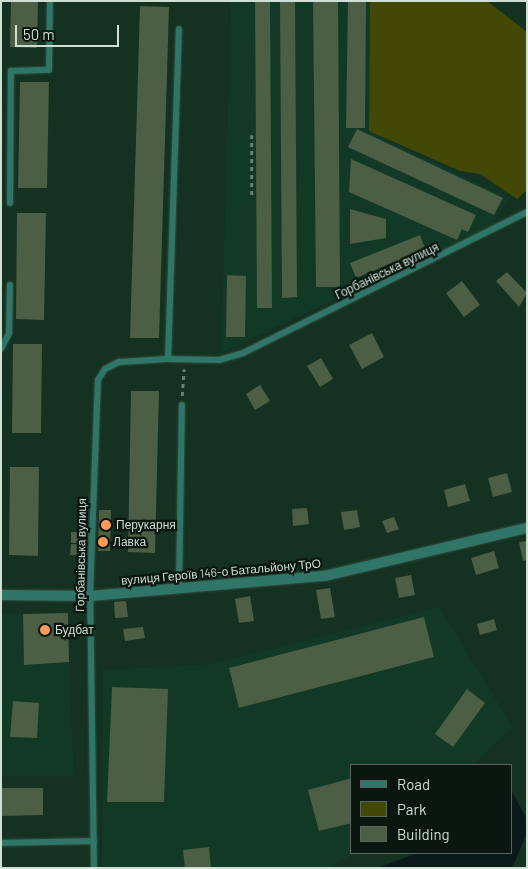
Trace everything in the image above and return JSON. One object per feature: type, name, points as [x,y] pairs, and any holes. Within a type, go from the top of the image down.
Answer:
[{"type":"street","name":"вулиця Героїв 146-о Батальйону ТрО","points":[[1,595],[90,596],[325,576],[527,528]]},
{"type":"lane","points":[[10,203],[11,71],[49,70],[50,1]]},
{"type":"lane","points":[[168,359],[180,29]]},
{"type":"lane","name":"Горбанівська вулиця","points":[[94,868],[90,596],[98,380],[106,369],[119,362],[168,359],[219,360],[243,352],[527,212]]},
{"type":"lane","points":[[1,349],[10,333],[10,285]]},
{"type":"lane","points":[[179,588],[182,405]]},
{"type":"lane","points":[[1,843],[94,842]]},
{"type":"path","points":[[252,135],[252,197]]},
{"type":"path","points":[[182,405],[185,359]]},
{"type":"shaded area","points":[[231,1],[370,1],[369,131],[509,198],[492,226],[221,353]]},
{"type":"shaded area","points":[[439,607],[513,727],[474,764],[350,764],[350,854],[352,854],[329,868],[102,868],[103,670],[211,664]]},
{"type":"shaded area","points":[[1,614],[23,614],[24,665],[69,662],[74,776],[1,776]]},
{"type":"shaded area","points":[[513,794],[527,819],[527,833],[512,868],[377,868],[415,854],[513,854]]},
{"type":"green space","points":[[370,1],[487,1],[527,32],[527,190],[517,199],[480,174],[460,171],[369,131]]},
{"type":"building","points":[[11,1],[38,1],[37,48],[10,47]]},
{"type":"building","points":[[255,1],[270,1],[272,308],[257,308]]},
{"type":"building","points":[[280,1],[295,1],[297,297],[282,298]]},
{"type":"building","points":[[313,1],[338,1],[340,287],[316,287]]},
{"type":"building","points":[[348,1],[366,1],[365,128],[346,128]]},
{"type":"building","points":[[140,6],[169,7],[159,338],[130,338]]},
{"type":"building","points":[[20,82],[49,82],[47,188],[18,188]]},
{"type":"building","points":[[357,129],[503,198],[494,215],[348,147]]},
{"type":"building","points":[[351,159],[476,215],[468,232],[462,229],[457,240],[349,192]]},
{"type":"building","points":[[350,209],[386,219],[386,238],[350,244]]},
{"type":"building","points":[[17,213],[46,213],[44,320],[16,319]]},
{"type":"building","points":[[420,235],[425,249],[356,278],[350,263]]},
{"type":"building","points":[[507,272],[527,293],[519,307],[496,281]]},
{"type":"building","points":[[227,275],[246,276],[245,337],[226,337]]},
{"type":"building","points":[[462,281],[480,305],[464,317],[446,293]]},
{"type":"building","points":[[372,333],[384,357],[362,369],[349,345]]},
{"type":"building","points":[[13,344],[42,344],[41,433],[12,433]]},
{"type":"building","points":[[321,358],[333,379],[320,387],[307,366]]},
{"type":"building","points":[[260,385],[270,401],[255,410],[246,394]]},
{"type":"building","points":[[131,391],[159,391],[155,553],[128,552]]},
{"type":"building","points":[[10,467],[39,467],[38,556],[9,555]]},
{"type":"building","points":[[507,473],[512,492],[493,497],[488,478]]},
{"type":"building","points":[[465,484],[470,501],[448,507],[444,490]]},
{"type":"building","points":[[307,508],[309,524],[293,526],[292,509]]},
{"type":"building","points":[[99,510],[111,510],[110,551],[98,551]]},
{"type":"building","points":[[357,510],[360,527],[344,530],[341,512]]},
{"type":"building","points":[[394,517],[399,529],[387,533],[382,521]]},
{"type":"building","points":[[71,532],[91,532],[91,543],[71,543]]},
{"type":"building","points":[[527,541],[527,560],[523,561],[519,542]]},
{"type":"building","points":[[71,544],[91,545],[90,555],[70,555]]},
{"type":"building","points":[[494,551],[499,568],[476,575],[471,558]]},
{"type":"building","points":[[411,575],[415,595],[399,598],[395,578]]},
{"type":"building","points":[[330,588],[335,617],[321,619],[316,590]]},
{"type":"building","points":[[250,596],[254,621],[239,623],[235,599]]},
{"type":"building","points":[[126,601],[128,617],[115,618],[114,602]]},
{"type":"building","points":[[68,613],[69,662],[24,665],[23,614]]},
{"type":"building","points":[[424,617],[434,657],[239,708],[229,668]]},
{"type":"building","points":[[494,619],[497,630],[480,635],[477,624]]},
{"type":"building","points":[[143,627],[145,638],[125,641],[123,629]]},
{"type":"building","points":[[112,687],[168,689],[164,802],[107,802]]},
{"type":"building","points":[[467,689],[485,703],[453,747],[435,734]]},
{"type":"building","points":[[13,701],[39,703],[37,738],[10,737]]},
{"type":"building","points":[[350,779],[350,823],[319,831],[308,790]]},
{"type":"building","points":[[1,788],[43,788],[43,815],[1,816]]},
{"type":"building","points":[[209,847],[211,868],[185,868],[183,850]]},
{"type":"place","name":"Перукарня","points":[[106,525]]},
{"type":"place","name":"Лавка","points":[[103,542]]},
{"type":"place","name":"Будбат","points":[[45,630]]}]
